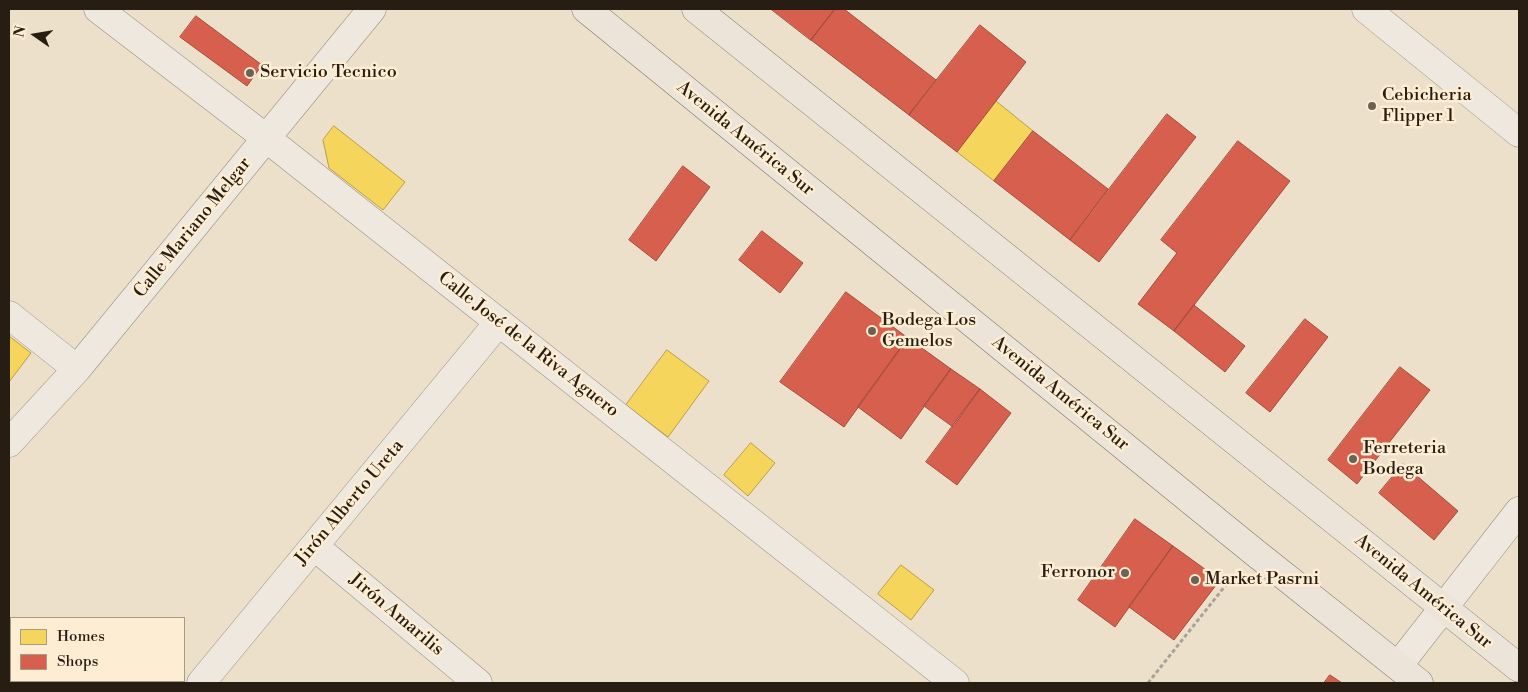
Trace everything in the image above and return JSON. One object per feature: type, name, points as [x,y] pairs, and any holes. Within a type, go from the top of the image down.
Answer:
[{"type":"main road","name":"Avenida América Sur","points":[[586,9],[1253,551],[1419,683]]},
{"type":"main road","name":"Avenida América Sur","points":[[696,9],[1519,668]]},
{"type":"street","name":"Calle José de la Riva Aguero","points":[[98,9],[266,138],[955,683]]},
{"type":"street","name":"Calle Mariano Melgar","points":[[9,443],[77,369],[372,9]]},
{"type":"street","points":[[1366,9],[1519,133]]},
{"type":"street","points":[[9,315],[77,369]]},
{"type":"street","name":"Jirón Alberto Ureta","points":[[201,683],[499,322]]},
{"type":"street","points":[[1398,666],[1519,510]]},
{"type":"street","name":"Jirón Amarilis","points":[[314,546],[478,683]]},
{"type":"path","points":[[1148,683],[1253,551]]},
{"type":"building: Homes","points":[[996,101],[1033,131],[994,181],[957,152]]},
{"type":"building: Homes","points":[[334,126],[405,182],[383,210],[329,168],[323,140]]},
{"type":"building: Homes","points":[[9,336],[31,353],[9,382]]},
{"type":"building: Homes","points":[[667,350],[709,381],[668,437],[626,405]]},
{"type":"building: Homes","points":[[751,443],[775,463],[748,496],[724,475]]},
{"type":"building: Homes","points":[[901,565],[934,590],[911,620],[878,594]]},
{"type":"building: Shops","points":[[771,9],[835,9],[811,40]]},
{"type":"building: Shops","points":[[835,9],[844,9],[936,80],[909,115],[811,40]]},
{"type":"building: Shops","points":[[196,16],[262,65],[247,86],[180,37]]},
{"type":"building: Shops","points":[[980,25],[1026,62],[957,152],[909,115]]},
{"type":"building: Shops","points":[[1167,114],[1196,137],[1099,262],[1070,240]]},
{"type":"building: Shops","points":[[1033,131],[1108,189],[1070,240],[994,181]]},
{"type":"building: Shops","points":[[1238,141],[1290,181],[1174,331],[1138,304],[1177,253],[1161,240]]},
{"type":"building: Shops","points":[[683,166],[710,187],[656,261],[629,240]]},
{"type":"building: Shops","points":[[762,231],[803,263],[780,293],[739,260]]},
{"type":"building: Shops","points":[[846,292],[908,338],[844,427],[780,382]]},
{"type":"building: Shops","points":[[1194,305],[1245,346],[1225,372],[1174,331]]},
{"type":"building: Shops","points":[[1305,319],[1328,337],[1270,412],[1246,393]]},
{"type":"building: Shops","points":[[908,338],[951,369],[901,439],[858,407]]},
{"type":"building: Shops","points":[[1400,367],[1430,390],[1357,484],[1328,460]]},
{"type":"building: Shops","points":[[951,369],[980,389],[953,427],[924,406]]},
{"type":"building: Shops","points":[[980,389],[1011,413],[957,485],[926,462]]},
{"type":"building: Shops","points":[[1403,464],[1458,511],[1434,540],[1379,493]]},
{"type":"building: Shops","name":"Ferronor","points":[[1135,519],[1173,546],[1115,627],[1078,600]]},
{"type":"building: Shops","points":[[1173,546],[1220,580],[1174,640],[1129,607]]},
{"type":"building: Shops","points":[[1330,675],[1342,683],[1324,683]]},
{"type":"place","name":"Servicio Tecnico","points":[[250,73]]},
{"type":"place","name":"Cebicheria Flipper 1","points":[[1372,106]]},
{"type":"place","name":"Bodega Los Gemelos","points":[[872,331]]},
{"type":"place","name":"Ferreteria Bodega","points":[[1353,459]]},
{"type":"place","name":"Ferronor","points":[[1125,573]]},
{"type":"place","name":"Market Pasrni","points":[[1195,580]]}]
